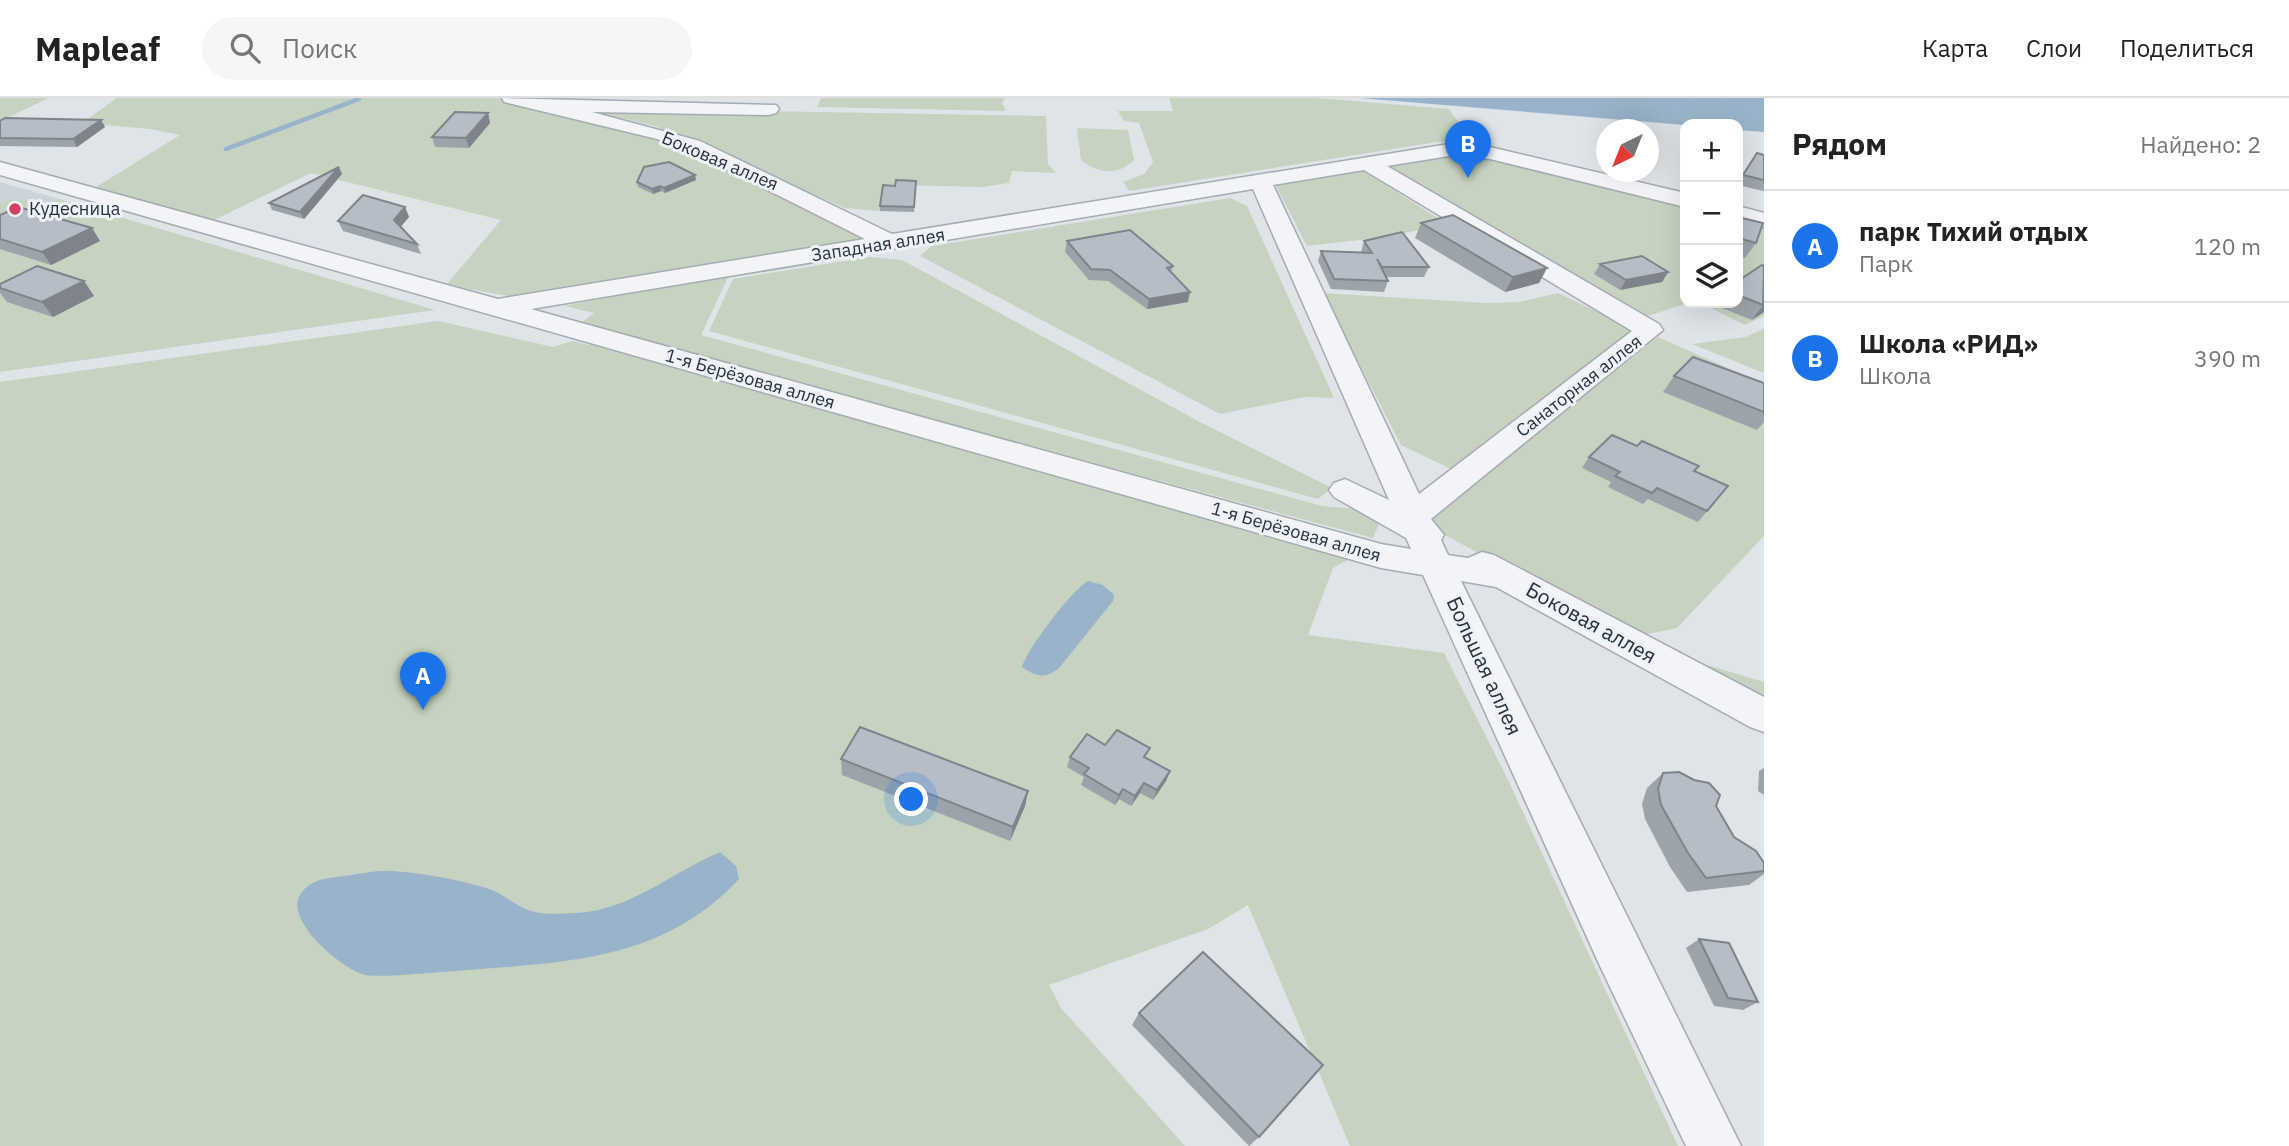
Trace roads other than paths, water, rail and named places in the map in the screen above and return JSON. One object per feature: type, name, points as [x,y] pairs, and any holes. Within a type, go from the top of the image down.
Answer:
[{"type":"street","points":[[510,98],[540,105],[769,109]]},
{"type":"street","name":"Боковая аллея","points":[[540,105],[664,135],[693,145],[891,243]]},
{"type":"street","name":"Западная аллея","points":[[494,307],[1450,150],[1490,153],[1680,199]]},
{"type":"street","name":"Санаторная аллея","points":[[1368,164],[1650,330],[1415,531]]},
{"type":"street","name":"1-я Берёзовая аллея","points":[[0,168],[1368,552],[1415,531],[1504,576]]},
{"type":"street","name":"Большая аллея","points":[[1261,182],[1415,531],[1714,1146]]},
{"type":"street","points":[[1743,214],[1764,220]]},
{"type":"street","points":[[1345,490],[1415,531]]},
{"type":"street","name":"Боковая аллея","points":[[1504,576],[1764,716]]},
{"type":"water","points":[[1359,98],[1764,98],[1764,132],[1743,130],[1743,119],[1680,119],[1680,125],[1659,123],[1659,119],[1613,119]]},
{"type":"water","points":[[1088,581],[1103,585],[1114,595],[1113,601],[1054,672],[1041,675],[1022,667],[1050,621]]},
{"type":"water","points":[[720,852],[736,866],[739,879],[709,907],[677,928],[643,943],[572,960],[384,976],[366,975],[344,964],[319,944],[301,919],[297,908],[303,891],[319,880],[386,871],[427,875],[475,885],[502,895],[533,912],[564,914],[595,911],[632,898]]},
{"type":"waterway","points":[[226,149],[359,99]]},
{"type":"place","name":"Школа «РИД»","points":[[1468,178]]},
{"type":"place","name":"Кудесница","points":[[15,209]]},
{"type":"place","name":"парк Тихий отдых","points":[[423,710]]}]
